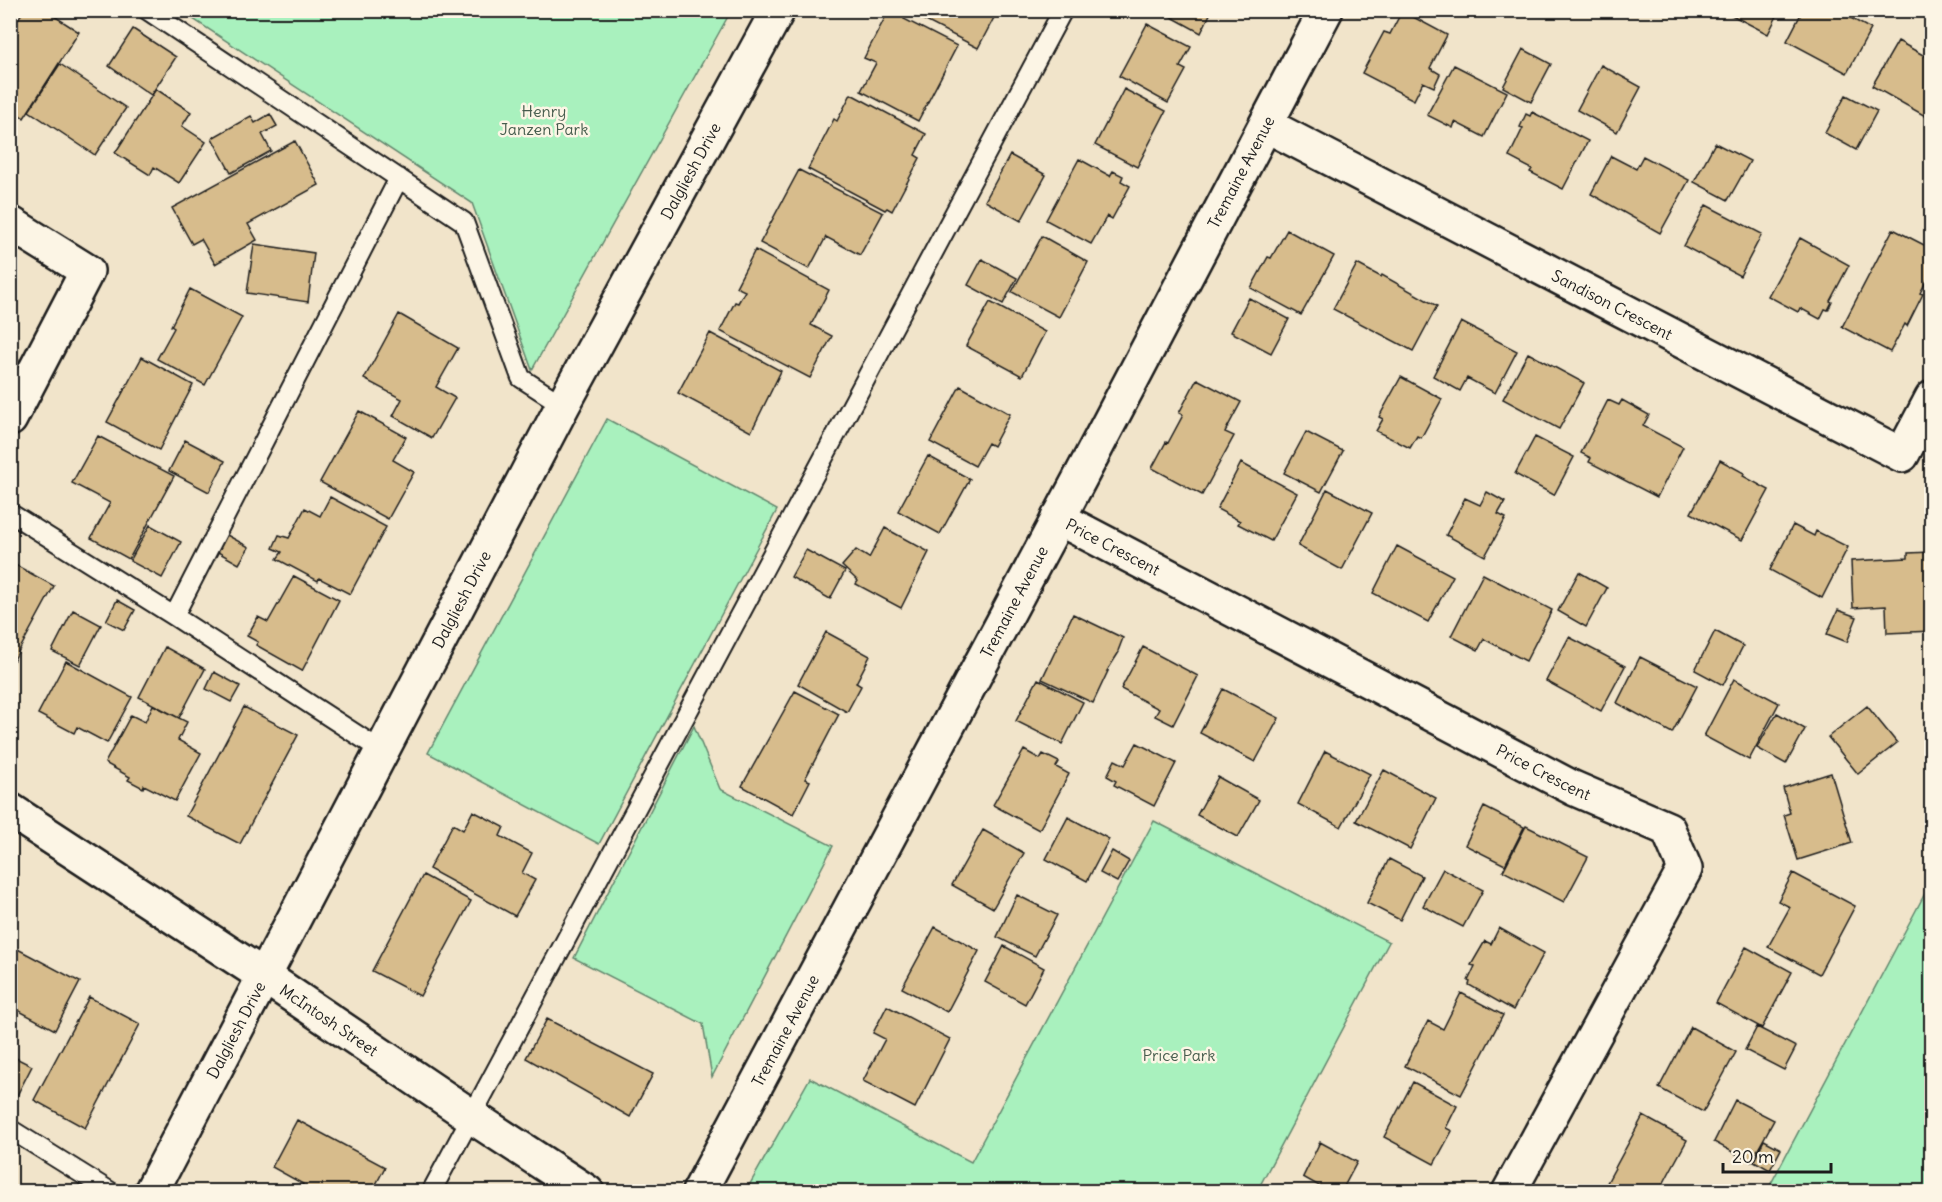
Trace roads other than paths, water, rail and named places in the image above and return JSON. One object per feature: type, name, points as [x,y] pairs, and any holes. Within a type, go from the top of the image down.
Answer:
[{"type":"street","name":"Dalgliesh Drive","points":[[151,1191],[563,405],[778,10]]},
{"type":"street","name":"Tremaine Avenue","points":[[699,1191],[1326,10]]},
{"type":"street","name":"Sandison Crescent","points":[[1266,125],[1902,455],[1932,398]]},
{"type":"street","points":[[10,222],[87,272],[10,419]]},
{"type":"street","name":"Price Crescent","points":[[1058,518],[1573,788],[1668,829],[1684,868],[1509,1191]]},
{"type":"street","name":"McIntosh Street","points":[[10,810],[587,1191]]},
{"type":"lane","points":[[147,10],[465,222],[521,378],[563,405]]},
{"type":"lane","points":[[431,1191],[1063,10]]},
{"type":"lane","points":[[174,616],[399,178]]},
{"type":"lane","points":[[10,513],[382,751]]},
{"type":"lane","points":[[10,1129],[111,1191]]},
{"type":"park label","name":"Henry Janzen Park","points":[[544,120]]},
{"type":"park label","name":"Price Park","points":[[1179,1055]]}]
